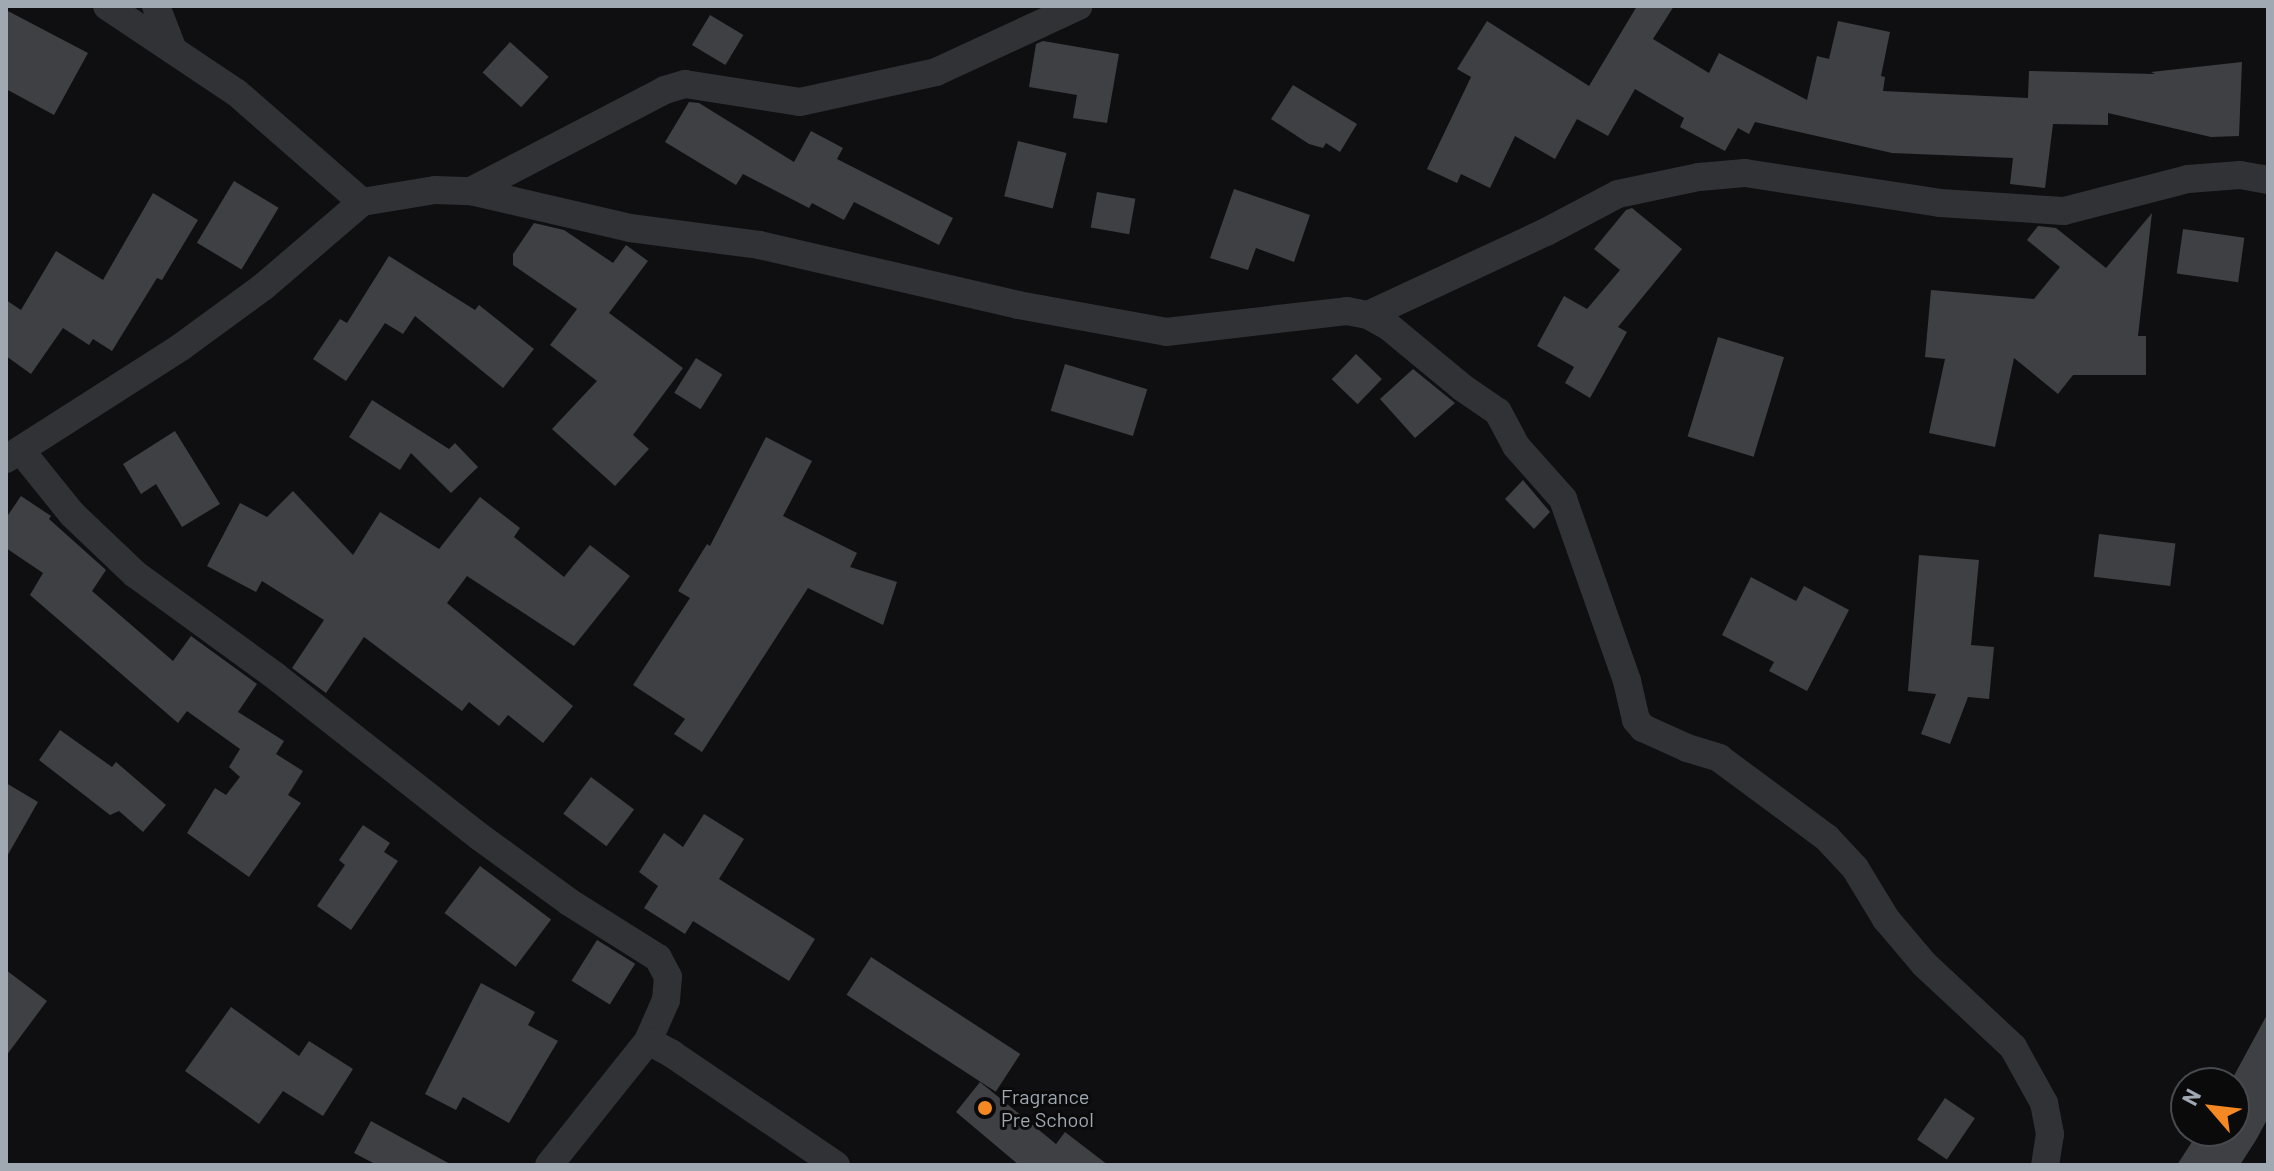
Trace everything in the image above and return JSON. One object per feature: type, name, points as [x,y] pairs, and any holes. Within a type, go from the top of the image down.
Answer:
[{"type":"street","points":[[107,6],[237,93],[362,202]]},
{"type":"street","points":[[156,6],[173,50]]},
{"type":"street","points":[[471,191],[665,90],[685,84],[800,102],[936,72],[1079,6]]},
{"type":"street","points":[[1368,315],[1546,232],[1618,194],[1699,177],[1745,173],[1940,203],[2064,211],[2188,179],[2240,175],[2268,180]]},
{"type":"street","points":[[549,1165],[648,1041],[666,1000],[668,977],[658,958],[569,902],[480,837],[274,675],[135,574],[14,456],[181,347],[263,287],[362,202],[435,190],[471,191],[630,228],[759,245],[1018,305],[1166,332],[1347,311],[1368,315],[1388,326],[1463,388],[1498,412],[1516,446],[1563,499],[1627,681],[1636,720],[1643,728],[1687,748],[1719,758],[1827,838],[1855,868],[1886,919],[1924,964],[2013,1047],[2044,1103],[2050,1134],[2045,1165]]},
{"type":"street","points":[[648,1041],[836,1165]]},
{"type":"building","points":[[1637,6],[1674,6],[1653,39],[1709,73],[1719,53],[1807,100],[1817,56],[1829,59],[1838,21],[1890,32],[1881,76],[1885,77],[1883,91],[2028,98],[2029,71],[2155,74],[2151,72],[2242,62],[2239,136],[2211,137],[2108,113],[2108,125],[2053,124],[2045,188],[2010,184],[2013,158],[1892,153],[1755,122],[1749,134],[1738,128],[1725,151],[1680,127],[1684,118],[1635,89],[1608,136],[1577,119],[1555,159],[1515,136],[1490,188],[1461,174],[1457,183],[1427,169],[1471,77],[1457,69],[1487,21],[1589,86]]},
{"type":"building","points":[[6,10],[88,53],[54,115],[6,89]]},
{"type":"building","points":[[710,15],[743,35],[725,65],[692,45]]},
{"type":"building","points":[[1043,41],[1119,54],[1107,123],[1073,118],[1077,95],[1029,87],[1036,44]]},
{"type":"building","points":[[510,42],[549,77],[521,107],[483,72]]},
{"type":"building","points":[[1293,85],[1357,124],[1340,152],[1326,143],[1323,148],[1309,144],[1271,119]]},
{"type":"building","points":[[689,102],[699,103],[794,162],[811,131],[843,148],[837,159],[953,218],[939,245],[854,202],[844,220],[812,203],[809,208],[743,174],[736,185],[665,142]]},
{"type":"building","points":[[1018,141],[1067,153],[1053,208],[1004,196]]},
{"type":"building","points":[[234,181],[279,208],[241,269],[197,243]]},
{"type":"building","points":[[1234,189],[1310,215],[1294,262],[1256,248],[1248,270],[1210,258]]},
{"type":"building","points":[[1097,192],[1135,199],[1129,234],[1091,227]]},
{"type":"building","points":[[153,193],[198,220],[162,280],[157,278],[112,351],[93,339],[89,345],[63,328],[31,374],[6,356],[6,300],[21,310],[56,251],[103,280]]},
{"type":"building","points":[[1632,208],[1682,249],[1618,327],[1627,332],[1590,398],[1565,383],[1574,367],[1537,346],[1564,296],[1587,309],[1620,270],[1594,249],[1626,210]]},
{"type":"building","points":[[2152,213],[2138,336],[2146,336],[2146,375],[2073,375],[2058,394],[2014,358],[1995,447],[1929,433],[1945,359],[1925,357],[1931,290],[2034,299],[2060,267],[2027,240],[2038,226],[2056,228],[2106,268]]},
{"type":"building","points":[[534,223],[564,230],[613,263],[626,245],[648,261],[609,313],[683,368],[633,435],[649,449],[615,486],[552,429],[597,381],[550,345],[577,309],[513,265],[513,254]]},
{"type":"building","points":[[2183,229],[2244,238],[2238,282],[2177,274]]},
{"type":"building","points":[[389,256],[475,310],[479,305],[534,349],[503,388],[415,316],[403,334],[385,323],[346,381],[313,359],[340,319],[347,323]]},
{"type":"building","points":[[1718,337],[1784,357],[1754,457],[1688,436]]},
{"type":"building","points":[[1356,354],[1382,379],[1358,404],[1332,379]]},
{"type":"building","points":[[696,358],[722,374],[701,409],[674,393]]},
{"type":"building","points":[[1065,364],[1147,389],[1133,436],[1051,411]]},
{"type":"building","points":[[1413,369],[1455,403],[1415,438],[1380,399]]},
{"type":"building","points":[[372,400],[449,449],[455,443],[478,467],[451,493],[411,453],[400,470],[349,437]]},
{"type":"building","points":[[175,431],[220,504],[182,527],[156,484],[141,494],[123,464]]},
{"type":"building","points":[[766,437],[812,461],[783,516],[857,553],[850,567],[897,582],[883,625],[808,588],[702,752],[674,734],[685,719],[633,685],[690,598],[678,591],[707,544],[710,546]]},
{"type":"building","points":[[1523,480],[1550,512],[1534,529],[1505,499]]},
{"type":"building","points":[[293,491],[353,555],[380,512],[439,549],[480,497],[520,528],[514,537],[564,577],[590,545],[630,576],[574,646],[467,576],[447,603],[573,706],[543,743],[508,715],[499,726],[469,702],[462,711],[364,637],[326,693],[292,668],[324,620],[262,581],[256,592],[207,566],[240,503],[267,517]]},
{"type":"building","points":[[21,496],[51,516],[49,519],[106,570],[92,591],[173,661],[191,636],[257,684],[238,712],[284,741],[276,754],[303,771],[288,795],[301,803],[249,877],[187,833],[215,788],[226,795],[240,777],[229,767],[240,749],[187,711],[178,723],[30,595],[43,573],[6,548],[6,518]]},
{"type":"building","points":[[2099,534],[2175,543],[2170,586],[2094,577]]},
{"type":"building","points":[[1919,555],[1979,560],[1971,645],[1994,647],[1989,699],[1968,697],[1950,744],[1921,734],[1936,694],[1908,691]]},
{"type":"building","points":[[1751,577],[1796,601],[1804,586],[1849,610],[1807,691],[1769,671],[1774,662],[1722,635]]},
{"type":"building","points":[[60,730],[112,767],[116,762],[166,805],[143,832],[119,811],[110,815],[39,760]]},
{"type":"building","points":[[591,777],[634,809],[606,846],[563,814]]},
{"type":"building","points":[[6,783],[38,802],[6,858]]},
{"type":"building","points":[[704,814],[744,839],[719,879],[815,939],[789,981],[693,921],[685,934],[644,908],[658,886],[639,872],[664,833],[683,847]]},
{"type":"building","points":[[363,825],[390,843],[384,852],[398,861],[351,930],[317,906],[345,865],[339,860]]},
{"type":"building","points":[[480,866],[551,920],[516,967],[444,913]]},
{"type":"building","points":[[597,940],[635,964],[610,1005],[572,981]]},
{"type":"building","points":[[871,957],[1020,1054],[996,1092],[846,995]]},
{"type":"building","points":[[6,970],[47,1001],[6,1056]]},
{"type":"building","points":[[481,983],[535,1012],[528,1025],[558,1041],[509,1123],[463,1097],[456,1110],[425,1094]]},
{"type":"building","points":[[231,1007],[299,1056],[309,1041],[353,1069],[323,1116],[283,1091],[259,1124],[185,1071]]},
{"type":"building","points":[[2268,1013],[2268,1118],[2256,1140],[2240,1165],[2177,1165],[2189,1147],[2250,1147],[2250,1067],[2239,1067]]},
{"type":"building","points":[[980,1082],[1056,1144],[1065,1132],[1108,1165],[1019,1165],[956,1112]]},
{"type":"building","points":[[1945,1098],[1975,1118],[1947,1160],[1917,1139]]},
{"type":"building","points":[[371,1121],[452,1165],[377,1165],[354,1153]]},
{"type":"place","name":"Fragrance Pre School","points":[[985,1108]]}]
